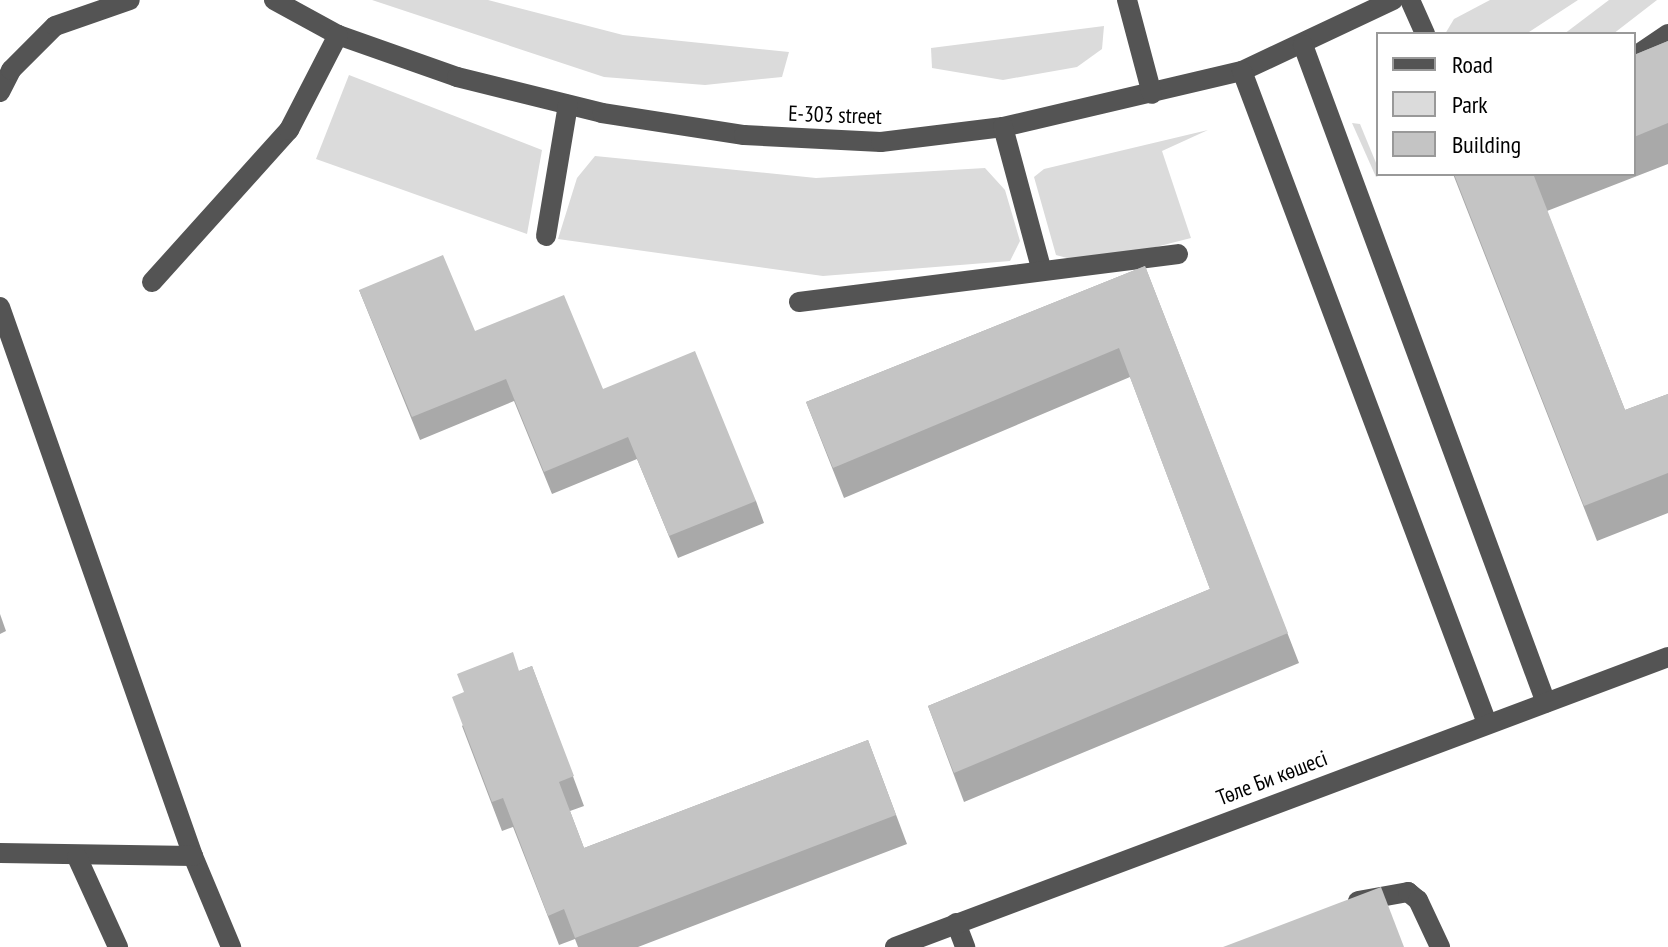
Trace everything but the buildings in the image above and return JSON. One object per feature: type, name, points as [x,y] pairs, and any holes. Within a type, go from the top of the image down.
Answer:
[{"type":"street","points":[[0,92],[11,70],[55,26],[130,0]]},
{"type":"street","name":"E-303 street","points":[[274,0],[310,8],[338,35],[457,77],[568,105],[744,135],[881,142],[1003,127],[1242,71],[1303,45],[1392,0]]},
{"type":"street","points":[[1127,0],[1152,94]]},
{"type":"street","points":[[1410,0],[1424,32]]},
{"type":"street","points":[[1636,56],[1668,34]]},
{"type":"street","points":[[152,282],[289,130],[338,35]]},
{"type":"street","points":[[1303,45],[1546,703]]},
{"type":"street","points":[[1242,71],[1487,723]]},
{"type":"street","points":[[546,236],[568,105]]},
{"type":"street","points":[[1003,127],[1041,268]]},
{"type":"street","points":[[799,302],[1041,268],[1178,254]]},
{"type":"street","points":[[0,307],[193,856],[231,947]]},
{"type":"street","name":"Төле Би көшесі","points":[[895,947],[1668,657]]},
{"type":"street","points":[[0,853],[77,857],[193,856]]},
{"type":"street","points":[[77,857],[118,947]]},
{"type":"street","points":[[1344,906],[1398,890],[1408,892],[1418,900],[1440,947]]},
{"type":"street","points":[[956,923],[965,947]]},
{"type":"green space","points":[[372,0],[488,0],[623,35],[789,52],[782,77],[705,85],[604,77]]},
{"type":"green space","points":[[1490,0],[1578,0],[1529,32],[1446,32],[1454,19]]},
{"type":"green space","points":[[1609,0],[1657,0],[1616,32],[1567,32]]},
{"type":"green space","points":[[1104,26],[1102,49],[1077,67],[1003,80],[932,68],[931,48]]},
{"type":"green space","points":[[349,75],[542,150],[527,234],[316,159]]},
{"type":"green space","points":[[1352,123],[1360,124],[1376,163],[1376,176],[1378,176],[1376,177]]},
{"type":"green space","points":[[1208,130],[1162,151],[1191,238],[1089,264],[1056,255],[1034,177],[1044,169]]},
{"type":"green space","points":[[595,156],[816,178],[985,168],[1005,190],[1020,241],[1010,261],[823,276],[558,239],[577,178]]}]
